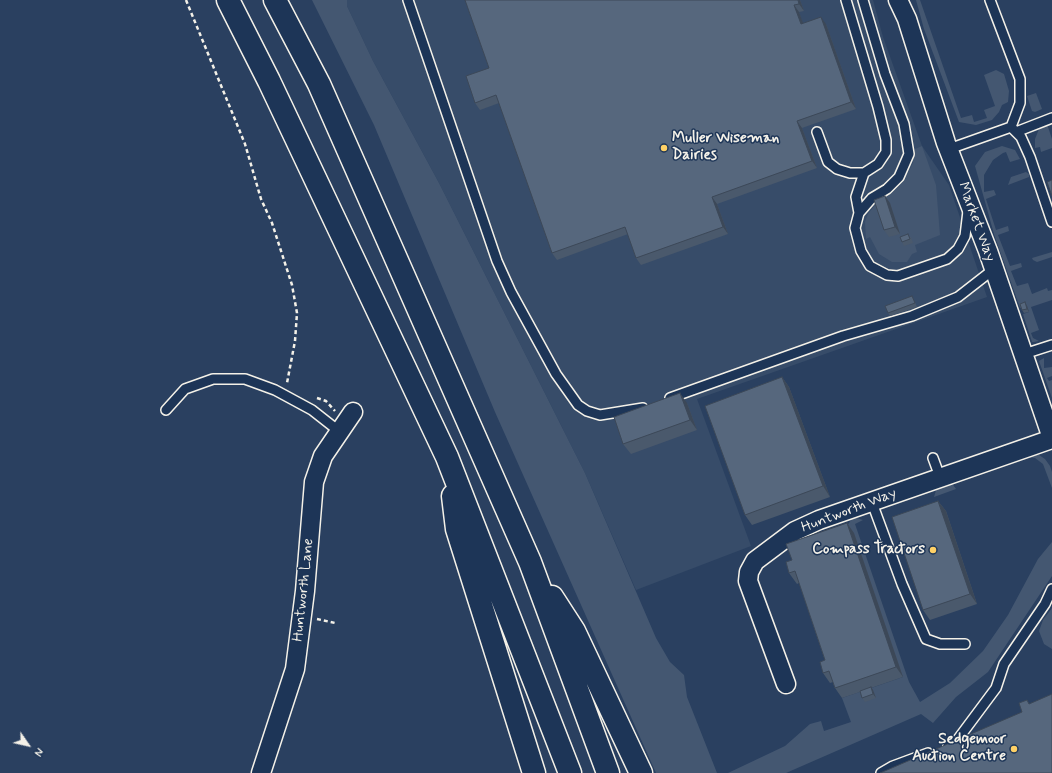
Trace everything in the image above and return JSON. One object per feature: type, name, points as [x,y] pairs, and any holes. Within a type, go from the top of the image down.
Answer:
[{"type":"highway","points":[[228,0],[269,82],[447,457],[570,773]]},
{"type":"highway","points":[[275,0],[319,84],[530,562],[608,773]]},
{"type":"highway","points":[[447,457],[457,529],[534,773]]},
{"type":"highway","points":[[530,562],[574,631],[641,773]]},
{"type":"street","name":"Market Way","points":[[899,2],[907,19],[949,149],[994,269],[1052,439]]},
{"type":"street","name":"Huntworth Lane","points":[[261,773],[295,669],[302,619],[314,482],[323,456],[346,423]]},
{"type":"street","name":"Huntworth Way","points":[[786,684],[748,581],[749,572],[755,561],[762,554],[795,531],[839,512],[1052,439]]},
{"type":"lane","points":[[408,0],[497,261],[511,292],[556,374],[578,405],[600,415],[626,412],[656,403],[843,336],[912,316],[958,297],[994,269]]},
{"type":"lane","points":[[817,132],[828,162],[837,169],[850,173],[864,173],[878,164],[886,152],[886,140],[878,107],[846,0]]},
{"type":"lane","points":[[858,213],[872,198],[887,189],[899,177],[909,154],[904,124],[885,74],[862,0]]},
{"type":"lane","points":[[990,0],[1020,79],[1020,103],[1014,130]]},
{"type":"lane","points":[[949,149],[1052,118]]},
{"type":"lane","points":[[1014,130],[1021,137],[1030,157],[1052,222]]},
{"type":"lane","points":[[864,173],[856,197],[858,213],[855,228],[861,251],[870,266],[887,275],[898,276],[947,258],[958,249],[965,236],[970,204]]},
{"type":"lane","points":[[1024,354],[1052,345]]},
{"type":"lane","points":[[166,410],[185,389],[213,379],[245,380],[275,390],[312,410],[346,423]]},
{"type":"lane","points":[[933,458],[940,478]]},
{"type":"lane","points":[[871,500],[902,584],[926,640],[940,644],[965,644]]},
{"type":"lane","points":[[881,773],[893,766],[955,743],[996,688],[1004,664],[1048,602],[1052,589]]},
{"type":"path","points":[[186,0],[245,144],[261,199],[272,223],[292,285],[297,313],[295,341],[286,387]]},
{"type":"path","points":[[312,396],[326,401],[346,423]]},
{"type":"shaded area","points":[[312,0],[347,0],[347,6],[373,61],[439,183],[585,473],[656,638],[670,662],[684,675],[687,697],[717,773],[656,773],[495,412],[374,125]]},
{"type":"shaded area","points":[[347,0],[873,0],[883,37],[922,146],[949,185],[987,297],[697,399],[751,546],[636,590],[585,473],[439,183],[373,61],[347,6]]},
{"type":"shaded area","points":[[916,0],[920,0],[961,118],[972,115],[974,122],[987,118],[984,110],[995,106],[984,75],[996,70],[1004,74],[1009,91],[1008,102],[1002,105],[999,112],[992,120],[976,125],[959,122],[924,29]]},
{"type":"shaded area","points":[[1036,93],[1042,109],[1035,112],[1032,111],[1027,96]]},
{"type":"shaded area","points":[[1047,124],[1052,139],[1052,148],[1041,152],[1040,147],[1035,148],[1035,139],[1039,129]]},
{"type":"shaded area","points":[[922,146],[936,185],[940,235],[915,245],[917,252],[912,254],[907,262],[892,262],[879,254],[870,237],[866,239],[865,222],[868,214],[878,201],[891,194],[904,181],[913,163],[915,149]]},
{"type":"shaded area","points":[[1002,146],[1015,150],[1020,159],[1010,162],[1006,152],[1003,153],[993,160],[984,175],[984,192],[994,190],[996,195],[986,199],[996,230],[1008,226],[1009,231],[998,235],[1010,266],[1021,263],[1022,267],[1011,271],[1017,286],[1028,283],[1032,294],[1047,288],[1048,291],[1052,290],[1052,300],[1031,307],[1039,330],[1031,333],[1033,338],[1039,341],[1034,342],[1032,342],[1023,314],[1029,312],[1027,306],[1020,308],[994,234],[975,166],[985,152]]},
{"type":"shaded area","points":[[1026,172],[1029,174],[1029,177],[1008,185],[1011,177]]},
{"type":"shaded area","points":[[1052,252],[1052,257],[1037,262],[1032,258]]},
{"type":"shaded area","points":[[1044,358],[1044,368],[1052,367],[1052,376],[1047,378],[1049,381],[1052,380],[1052,398],[1039,361]]},
{"type":"shaded area","points":[[1036,453],[1045,459],[1050,466],[1052,472],[1052,488],[1043,464],[1035,458],[1027,457]]},
{"type":"shaded area","points":[[951,482],[956,489],[934,497],[937,487]]},
{"type":"shaded area","points":[[853,517],[863,520],[855,524],[909,682],[920,702],[950,683],[983,651],[1008,615],[1038,559],[1052,542],[1052,576],[988,672],[956,697],[933,723],[921,714],[786,773],[728,773],[785,746],[810,724],[821,721],[824,731],[851,722],[842,698],[903,677],[839,538]]},
{"type":"shaded area","points":[[1052,608],[1052,649],[1044,644],[1039,631],[1043,620]]},
{"type":"building","name":"Muller Wiseman Dairies","points":[[465,0],[798,0],[799,4],[794,5],[801,24],[821,17],[851,102],[797,121],[812,161],[712,197],[723,227],[636,258],[625,227],[552,253],[496,95],[475,103],[466,76],[489,68]]},
{"type":"building","points":[[1052,180],[1052,196],[1047,182]]},
{"type":"building","points":[[885,196],[895,227],[884,230],[874,200]]},
{"type":"building","points":[[908,234],[910,239],[902,242],[900,237]]},
{"type":"building","points":[[912,296],[915,303],[888,313],[885,306]]},
{"type":"building","points":[[1025,302],[1027,309],[1022,310],[1020,304]]},
{"type":"building","points":[[782,377],[823,486],[745,515],[705,406]]},
{"type":"building","points":[[680,393],[690,420],[623,444],[614,417]]},
{"type":"building","name":"Compass Tractors","points":[[938,501],[970,594],[923,610],[892,517]]},
{"type":"building","points":[[847,523],[896,667],[835,688],[829,671],[823,673],[820,662],[825,660],[795,571],[789,573],[786,562],[792,560],[786,544]]},
{"type":"building","points":[[871,687],[873,694],[862,698],[860,691]]},
{"type":"building","points":[[1052,694],[1052,773],[880,773],[1022,712],[1019,703],[1027,700],[1029,704]]},
{"type":"place","name":"Muller Wiseman Dairies","points":[[664,148]]},
{"type":"place","name":"Compass Tractors","points":[[933,550]]},
{"type":"place","name":"Sedgemoor Auction Centre","points":[[1014,749]]}]
